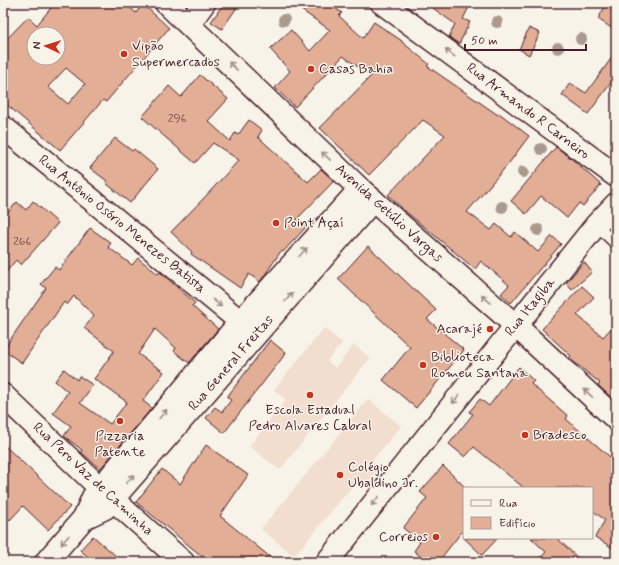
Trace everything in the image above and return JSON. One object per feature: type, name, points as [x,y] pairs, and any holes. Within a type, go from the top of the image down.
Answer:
[{"type":"street","name":"Avenida Getúlio Vargas","points":[[166,3],[366,194],[515,325],[616,419]]},
{"type":"street","points":[[189,24],[204,3]]},
{"type":"street","name":"Rua Armando R Carneiro","points":[[382,3],[616,176]]},
{"type":"street","name":"Rua Antônio Osório Menezes Batista","points":[[3,127],[248,328]]},
{"type":"street","name":"Rua General Freitas","points":[[46,562],[366,194]]},
{"type":"street","name":"Rua Itagiba","points":[[327,562],[515,325],[596,225],[616,204]]},
{"type":"street","name":"Rua Pero Vaz de Caminha","points":[[3,395],[103,498],[162,562]]},
{"type":"street","name":"Rua Pero Vaz de Caminha","points":[[3,415],[183,562]]},
{"type":"lane","points":[[596,225],[616,244]]},
{"type":"shaded area","name":"Escola Estadual Pedro Alvares Cabral","points":[[324,328],[342,343],[327,361],[335,368],[354,345],[370,358],[280,470],[249,446],[286,400],[274,390]]},
{"type":"shaded area","name":"Colégio Ubaldino Jr.","points":[[368,399],[401,426],[372,461],[380,468],[362,489],[355,483],[294,556],[261,529]]},
{"type":"building","points":[[55,3],[125,3],[136,13],[143,4],[169,28],[106,102],[103,100],[60,150],[6,104],[8,102],[3,98],[3,43],[28,17],[37,25]],"holes":[[[66,68],[85,84],[68,104],[48,87]]]},
{"type":"building","points":[[224,3],[240,3],[222,29],[211,22]]},
{"type":"building","points":[[291,3],[328,3],[342,13],[339,16],[363,38],[374,22],[402,41],[429,64],[427,66],[498,115],[499,113],[529,136],[509,163],[467,212],[491,230],[496,224],[511,237],[515,232],[538,252],[552,236],[561,244],[511,303],[501,294],[509,285],[481,261],[475,269],[388,195],[445,135],[423,120],[369,175],[320,128],[371,76],[343,56],[295,107],[275,88],[290,71],[270,49],[291,30],[310,51],[330,30]]},
{"type":"building","points":[[426,3],[471,3],[463,19],[470,22],[459,44],[449,37],[455,24]]},
{"type":"building","points":[[607,3],[616,3],[616,31],[598,19]]},
{"type":"building","points":[[529,28],[540,33],[529,55],[519,49]]},
{"type":"building","points":[[616,52],[616,76],[588,114],[562,95],[570,83],[586,93]]},
{"type":"building","points":[[200,75],[228,99],[208,121],[230,141],[235,133],[238,135],[249,120],[262,130],[258,137],[308,182],[321,169],[334,181],[297,219],[306,227],[283,252],[281,251],[260,282],[249,274],[240,288],[191,254],[192,252],[171,232],[239,160],[213,143],[195,163],[142,117],[169,86],[181,97]]},
{"type":"building","points":[[115,138],[132,151],[134,149],[158,169],[130,203],[106,183],[107,181],[90,168]]},
{"type":"building","points":[[556,147],[601,185],[583,206],[579,203],[567,218],[541,196],[526,214],[511,201]]},
{"type":"building","points":[[33,201],[58,223],[21,265],[16,260],[3,276],[3,218],[17,202],[26,210]]},
{"type":"building","points":[[90,228],[111,243],[108,247],[132,265],[138,258],[158,274],[160,272],[195,303],[192,306],[218,329],[189,363],[174,351],[176,348],[155,329],[138,354],[164,372],[143,401],[152,408],[100,469],[81,452],[82,450],[64,436],[71,426],[53,413],[68,392],[55,381],[64,369],[77,380],[79,376],[93,385],[80,403],[110,424],[127,402],[94,379],[114,351],[84,328],[94,316],[74,296],[67,305],[64,302],[22,363],[3,350],[46,288],[41,284],[55,267],[59,270]]},
{"type":"building","points":[[368,246],[436,310],[427,319],[464,350],[416,408],[383,380],[410,347],[338,279]]},
{"type":"building","points":[[584,262],[592,272],[572,290],[566,283]]},
{"type":"building","points":[[582,286],[594,297],[577,315],[603,337],[616,323],[616,402],[598,385],[600,383],[569,358],[571,356],[542,329]]},
{"type":"building","points":[[270,340],[286,353],[224,433],[206,418],[215,407],[222,412],[231,400],[227,397]]},
{"type":"building","points":[[519,367],[534,381],[531,384],[568,416],[566,419],[616,462],[616,550],[595,537],[605,520],[593,511],[593,487],[523,487],[474,447],[465,457],[449,444],[473,414],[469,412],[480,399],[489,406]]},
{"type":"building","points":[[3,444],[70,507],[48,530],[23,506],[10,520],[3,513]]},
{"type":"building","points":[[206,445],[248,475],[220,516],[276,562],[209,562],[136,502],[162,469],[180,484]]},
{"type":"building","points":[[443,466],[464,486],[463,530],[438,562],[427,562],[414,551],[420,542],[403,528],[427,498],[420,492]]},
{"type":"building","points":[[93,536],[123,562],[94,562],[80,550]]},
{"type":"building","points":[[465,539],[497,539],[482,555]]},
{"type":"building","points":[[532,539],[558,539],[582,562],[537,562],[546,552]]},
{"type":"place","name":"Vipão Supermercados","points":[[124,54]]},
{"type":"place","name":"Casas Bahia","points":[[311,69]]},
{"type":"place","name":"Point Açaí","points":[[276,223]]},
{"type":"place","name":"Acarajé","points":[[490,329]]},
{"type":"place","name":"Biblioteca Romeu Santana","points":[[423,365]]},
{"type":"place","name":"Escola Estadual Pedro Alvares Cabral","points":[[310,395]]},
{"type":"place","name":"Pizzaria Patente","points":[[120,421]]},
{"type":"place","name":"Bradesco","points":[[525,435]]},
{"type":"place","name":"Colégio Ubaldino Jr.","points":[[340,475]]},
{"type":"place","name":"Correios","points":[[436,537]]}]
